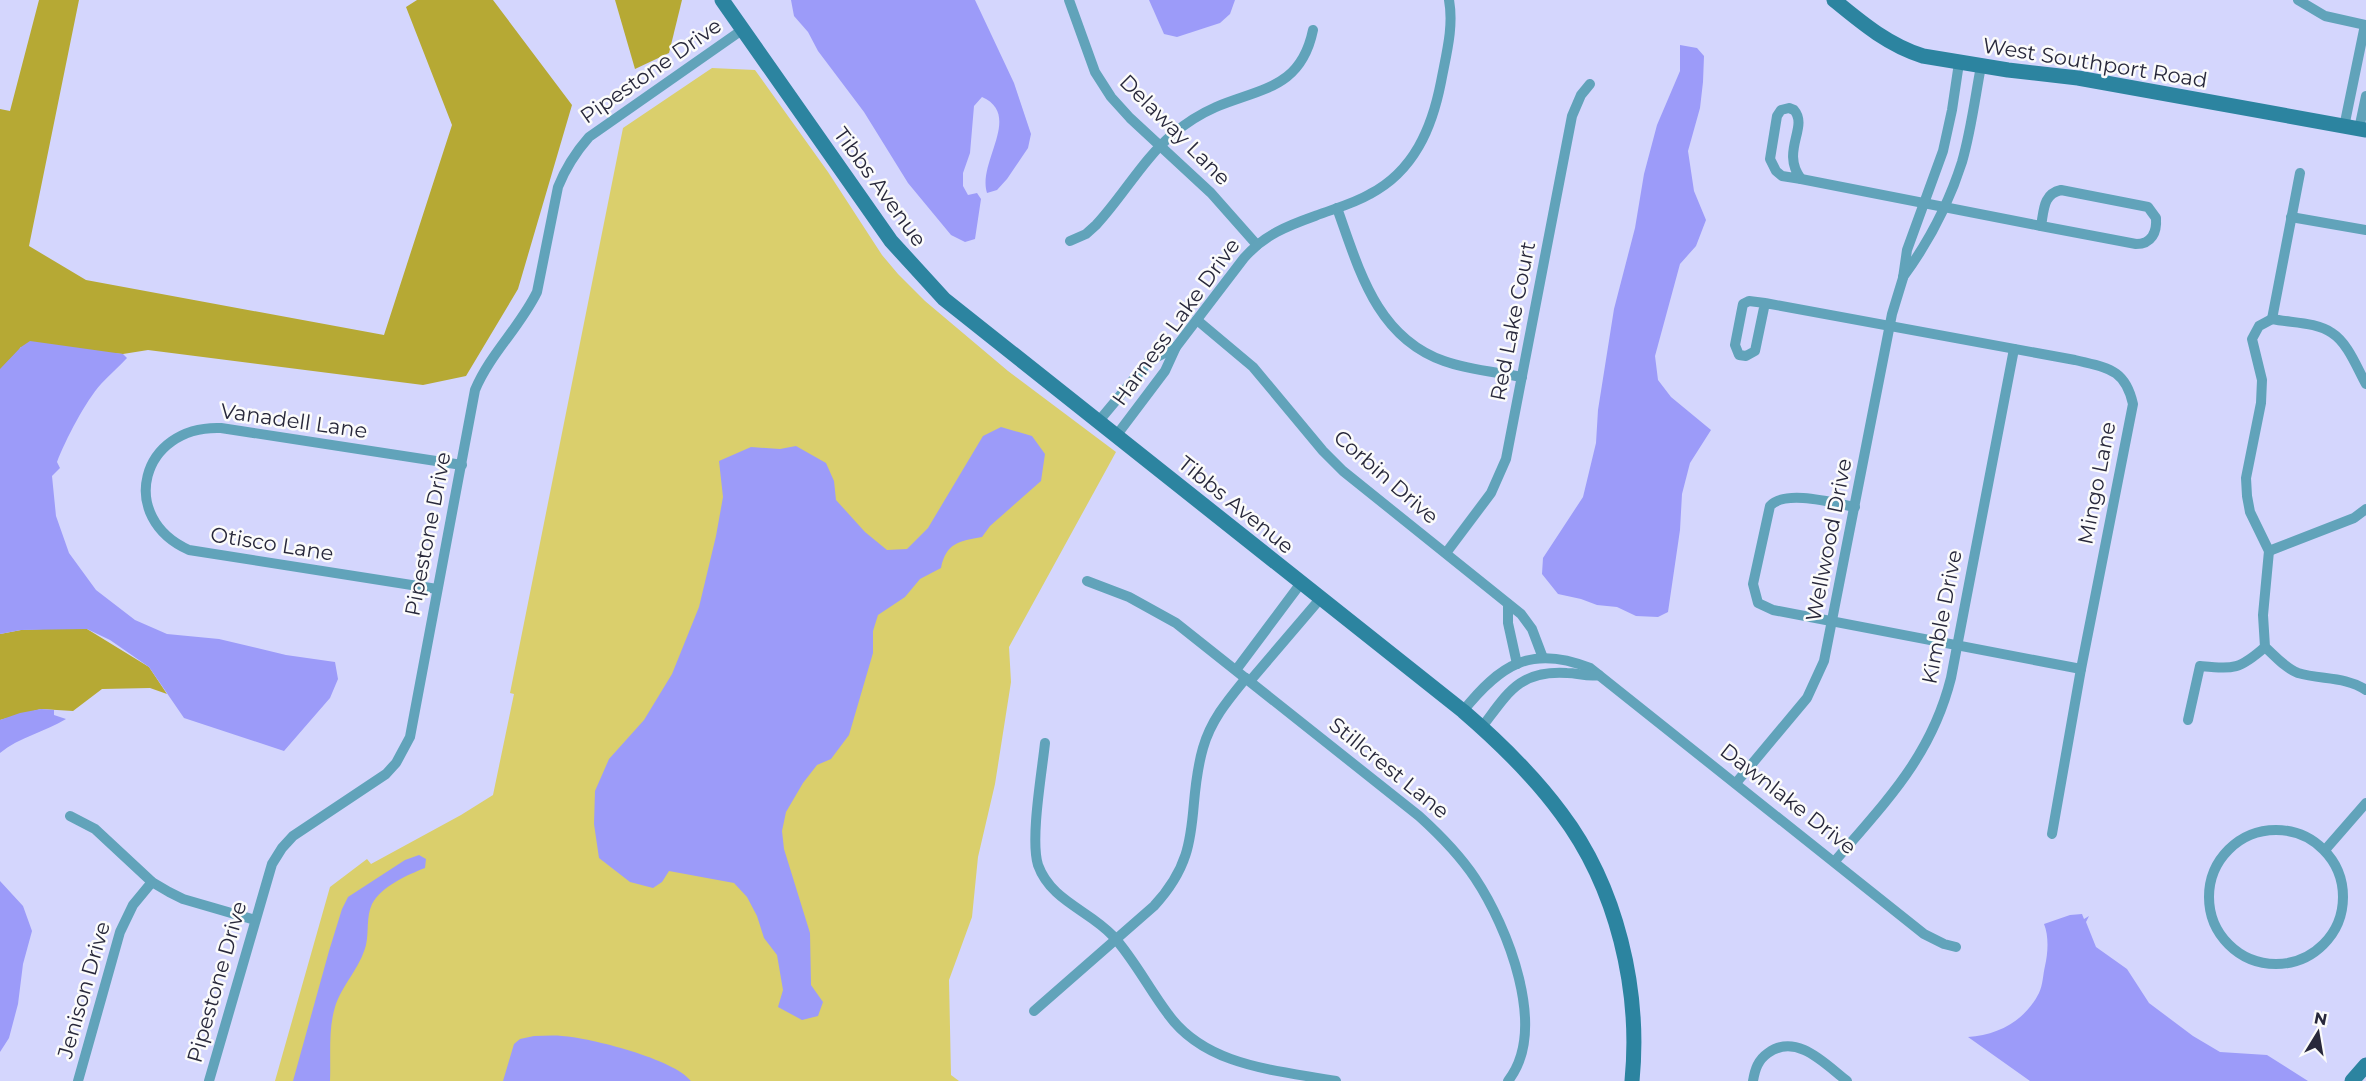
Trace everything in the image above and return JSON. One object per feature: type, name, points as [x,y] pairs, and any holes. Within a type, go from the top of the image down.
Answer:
[{"type":"street","name":"Tibbs Avenue","points":[[722,0],[891,241],[916,271],[963,315],[1463,711],[1504,746],[1561,812],[1582,845],[1601,883],[1618,931],[1630,986],[1634,1031],[1632,1081]]},
{"type":"street","name":"Delaway Lane","points":[[1069,0],[1088,55],[1101,84],[1119,107],[1211,193],[1257,245]]},
{"type":"street","name":"Harness Lake Drive","points":[[1116,436],[1165,371],[1176,347],[1244,258],[1257,245],[1289,225],[1369,195],[1390,181],[1407,164],[1425,138],[1436,108],[1450,31],[1449,0]]},
{"type":"street","name":"West Southport Road","points":[[1834,0],[1877,34],[1923,56],[1959,63],[2078,78],[2356,129]]},
{"type":"street","points":[[2298,0],[2325,16],[2366,25],[2356,129]]},
{"type":"street","name":"Pipestone Drive","points":[[209,1081],[272,864],[282,848],[304,828],[381,778],[396,763],[410,737],[475,390],[482,374],[530,307],[537,292],[558,187],[570,162],[589,137],[742,30]]},
{"type":"street","points":[[1070,241],[1086,234],[1096,225],[1160,146],[1175,132],[1202,114],[1267,89],[1286,79],[1304,58],[1312,30]]},
{"type":"street","name":"Wellwood Drive","points":[[1736,783],[1812,689],[1824,661],[1889,327],[1903,278],[1907,250],[1946,140],[1959,63]]},
{"type":"street","name":"Wellwood Drive","points":[[1903,278],[1919,256],[1944,207],[1962,160],[1981,66]]},
{"type":"street","name":"Red Lake Court","points":[[1446,553],[1487,499],[1499,478],[1507,453],[1572,116],[1581,95],[1590,84]]},
{"type":"street","points":[[2356,129],[2366,96]]},
{"type":"street","points":[[1801,179],[1794,170],[1792,161],[1799,119],[1794,110],[1783,109],[1777,116],[1770,159],[1776,171],[1782,176],[1924,204],[1944,207],[2041,226],[2141,244],[2153,236],[2156,221],[2153,211],[2148,207],[2061,190],[2053,192],[2047,199],[2041,226]]},
{"type":"street","points":[[2272,319],[2300,173]]},
{"type":"street","points":[[1337,208],[1366,288],[1379,309],[1401,335],[1423,352],[1444,361],[1522,377]]},
{"type":"street","points":[[2291,217],[2366,230]]},
{"type":"street","points":[[1749,301],[1766,303],[1755,351],[1746,356],[1739,355],[1735,345],[1743,304],[1749,301]]},
{"type":"street","name":"Mingo Lane","points":[[1766,303],[2098,366],[2120,375],[2129,386],[2133,404],[2081,669],[2052,834]]},
{"type":"street","points":[[2366,384],[2344,345],[2334,334],[2323,328],[2272,319],[2259,326],[2252,339],[2262,380],[2261,403],[2246,478],[2250,513],[2270,551],[2263,615],[2265,647],[2286,666],[2297,672],[2352,682],[2366,690]]},
{"type":"street","name":"Corbin Drive","points":[[1197,320],[1253,367],[1323,451],[1343,471],[1521,614],[1531,627],[1538,659]]},
{"type":"street","points":[[1098,422],[1149,361],[1176,347]]},
{"type":"street","name":"Kimble Drive","points":[[1835,861],[1918,759],[1942,708],[1957,645],[2014,349]]},
{"type":"street","name":"Vanadell Lane","points":[[147,481],[154,460],[166,445],[184,433],[201,428],[221,428],[462,465]]},
{"type":"street","name":"Otisco Lane","points":[[147,481],[147,503],[154,522],[171,542],[189,550],[437,589]]},
{"type":"street","points":[[1855,507],[1788,497],[1775,500],[1770,506],[1753,584],[1758,603],[1773,610],[2081,669]]},
{"type":"street","points":[[2270,551],[2354,518],[2366,509]]},
{"type":"street","name":"Stillcrest Lane","points":[[1087,581],[1162,613],[1430,826],[1452,848],[1475,878],[1490,903],[1507,940],[1521,992],[1525,1045],[1520,1063],[1508,1081]]},
{"type":"street","points":[[1236,670],[1300,583]]},
{"type":"street","points":[[1034,1011],[1116,940],[1158,901],[1170,886],[1182,865],[1193,830],[1199,766],[1205,741],[1219,712],[1320,599]]},
{"type":"street","points":[[1508,604],[1508,622],[1516,664]]},
{"type":"street","points":[[2188,720],[2200,666],[2232,668],[2248,662],[2265,647]]},
{"type":"street","points":[[1537,676],[1538,659]]},
{"type":"street","name":"Dawnlake Drive","points":[[1463,711],[1486,683],[1506,668],[1538,659],[1574,662],[1599,675],[1924,934],[1935,941],[1956,947]]},
{"type":"street","points":[[1482,727],[1512,687],[1530,677],[1567,673],[1599,675]]},
{"type":"street","points":[[1045,743],[1035,851],[1046,882],[1056,893],[1107,930],[1170,1017],[1184,1032],[1205,1048],[1242,1063],[1336,1081]]},
{"type":"street","points":[[2325,850],[2366,803]]},
{"type":"street","points":[[70,816],[95,829],[152,882],[183,899],[255,920]]},
{"type":"street","points":[[2278,829],[2304,835],[2325,850],[2340,873],[2344,901],[2339,923],[2327,942],[2302,959],[2278,964],[2260,962],[2243,956],[2229,945],[2218,931],[2211,915],[2208,897],[2211,879],[2218,862],[2230,847],[2244,837],[2261,831],[2278,829]]},
{"type":"street","name":"Jenison Drive","points":[[78,1081],[120,932],[133,905],[152,882]]},
{"type":"street","points":[[1753,1081],[1755,1068],[1761,1058],[1781,1046],[1790,1046],[1810,1053],[1847,1081]]},
{"type":"street","points":[[2352,1081],[2366,1065]]},
{"type":"shaded area","points":[[39,0],[79,0],[29,246],[86,280],[384,335],[452,125],[406,7],[417,0],[493,0],[572,105],[518,289],[466,376],[423,385],[148,350],[123,354],[21,347],[0,375],[0,109],[10,111]]},
{"type":"shaded area","points":[[615,0],[682,0],[669,53],[635,69]]},
{"type":"shaded area","points":[[791,0],[975,0],[1014,83],[1031,134],[1028,148],[1007,179],[997,190],[987,193],[988,167],[999,127],[999,115],[994,105],[982,97],[974,106],[970,153],[963,173],[963,186],[968,195],[977,193],[981,199],[975,239],[965,242],[951,235],[908,183],[864,112],[818,51],[808,32],[794,16]]},
{"type":"shaded area","points":[[1149,0],[1235,0],[1230,14],[1220,23],[1177,37],[1164,34]]},
{"type":"shaded area","points":[[1680,45],[1697,48],[1704,56],[1700,108],[1688,151],[1694,191],[1706,220],[1696,246],[1680,264],[1655,356],[1658,380],[1671,397],[1711,430],[1690,463],[1682,494],[1680,530],[1668,612],[1658,617],[1636,616],[1617,607],[1597,605],[1558,594],[1542,574],[1543,558],[1583,497],[1596,443],[1598,410],[1614,309],[1635,228],[1644,174],[1657,125],[1680,71]]},
{"type":"shaded area","points":[[712,68],[755,70],[828,172],[882,255],[898,274],[925,301],[1008,371],[1116,452],[1009,647],[1011,682],[995,784],[978,857],[972,917],[949,980],[951,1075],[959,1081],[275,1081],[330,887],[367,859],[371,864],[493,795],[514,694],[510,693],[623,128]]},
{"type":"shaded area","points":[[30,341],[123,354],[127,358],[101,384],[76,421],[57,462],[60,468],[52,476],[56,516],[69,553],[96,590],[135,620],[167,634],[219,639],[286,655],[335,662],[338,679],[330,698],[284,751],[184,718],[149,667],[110,640],[87,629],[21,630],[0,634],[0,369]]},
{"type":"shaded area","points":[[1001,427],[1032,436],[1045,454],[1041,481],[990,526],[982,537],[960,542],[950,548],[941,568],[920,579],[905,597],[878,615],[873,631],[873,653],[849,735],[831,759],[817,765],[786,812],[782,831],[784,849],[810,933],[811,985],[823,1002],[818,1016],[802,1020],[778,1007],[783,990],[777,955],[764,938],[757,916],[747,897],[734,883],[669,871],[662,882],[653,888],[630,882],[599,858],[594,824],[595,791],[609,759],[644,720],[672,674],[699,607],[723,497],[719,461],[751,447],[780,449],[796,446],[826,463],[834,481],[836,500],[865,532],[887,550],[907,549],[928,528],[983,436]]},
{"type":"shaded area","points":[[87,629],[149,667],[167,694],[150,688],[102,689],[73,711],[41,709],[0,720],[0,634],[21,630]]},
{"type":"shaded area","points":[[41,709],[54,710],[54,715],[66,719],[7,747],[0,753],[0,720]]},
{"type":"shaded area","points":[[419,855],[426,859],[425,868],[388,887],[372,904],[366,945],[335,1007],[331,1034],[330,1081],[293,1081],[329,951],[348,897],[405,860]]},
{"type":"shaded area","points":[[0,881],[23,906],[32,931],[23,964],[18,1004],[9,1038],[0,1052]]},
{"type":"shaded area","points":[[2082,914],[2084,919],[2089,916],[2086,922],[2096,947],[2127,969],[2149,1003],[2193,1036],[2220,1052],[2267,1055],[2308,1081],[2030,1081],[1968,1037],[2000,1030],[2010,1025],[2026,1011],[2039,993],[2042,983],[2047,956],[2047,934],[2044,924],[2070,915]]},
{"type":"shaded area","points":[[534,1036],[559,1036],[611,1045],[668,1065],[691,1081],[503,1081],[514,1044],[520,1039]]}]
